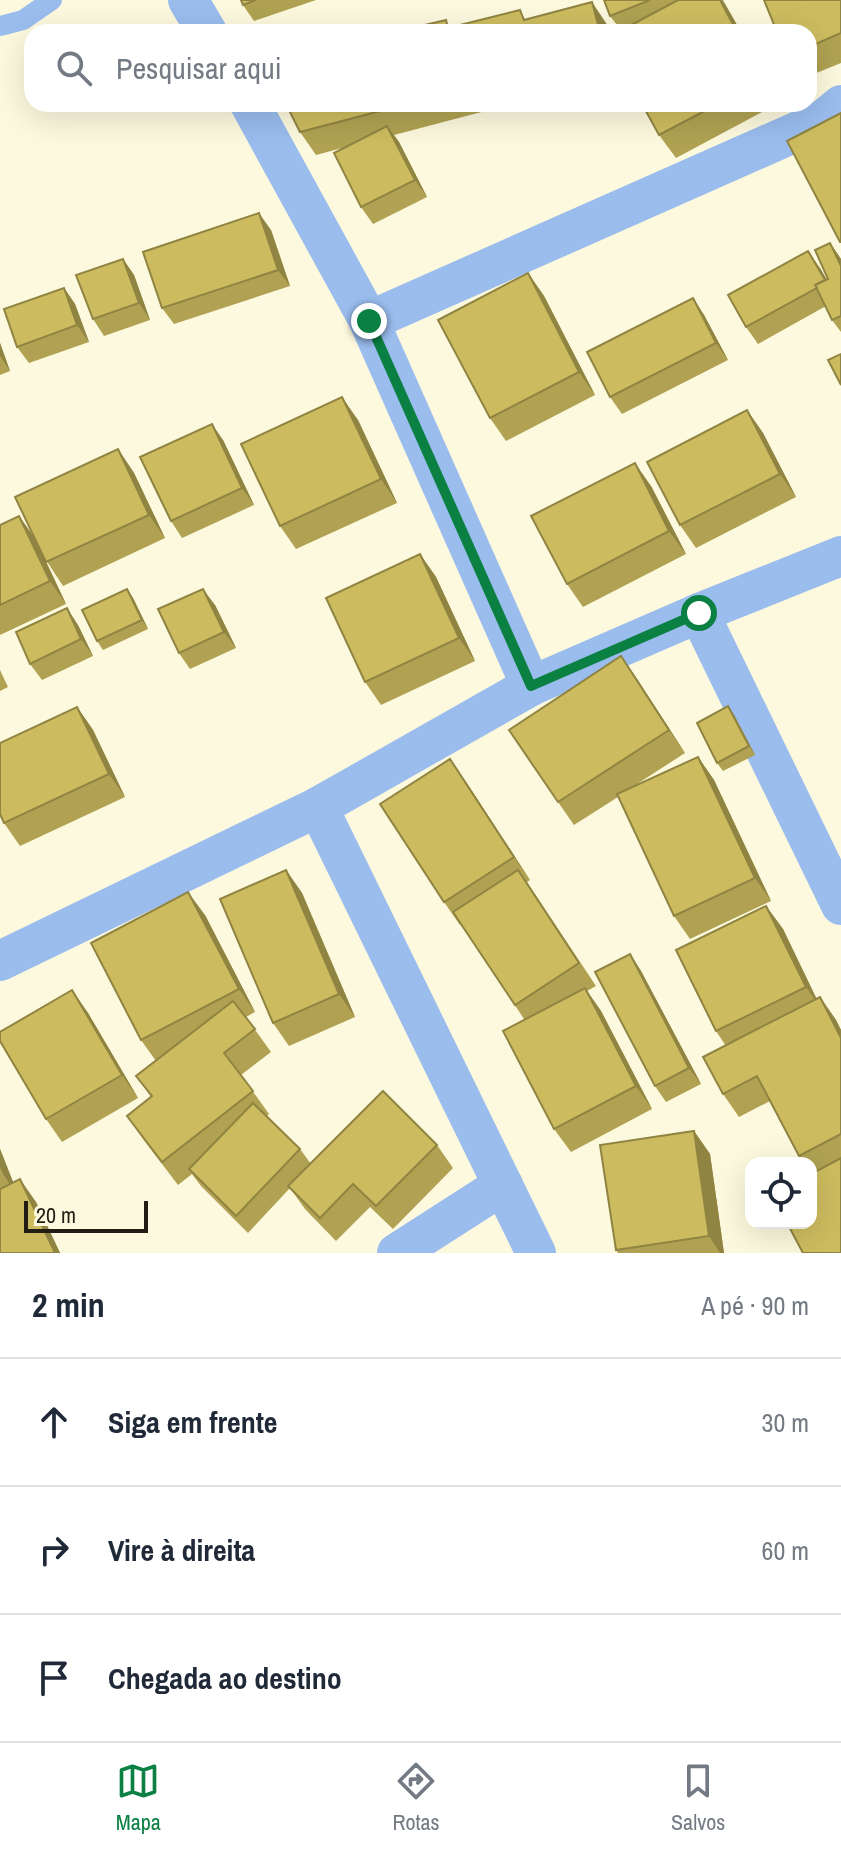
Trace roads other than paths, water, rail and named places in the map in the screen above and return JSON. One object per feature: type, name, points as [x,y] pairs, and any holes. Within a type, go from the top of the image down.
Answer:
[{"type":"street","points":[[188,0],[202,24]]},
{"type":"street","points":[[369,321],[823,120],[841,105]]},
{"type":"street","points":[[254,112],[369,321],[531,686]]},
{"type":"street","points":[[0,961],[318,807],[531,686],[841,556]]},
{"type":"street","points":[[699,613],[841,905]]},
{"type":"street","points":[[318,807],[536,1253]]},
{"type":"street","points":[[397,1253],[503,1185]]},
{"type":"lane","points":[[0,26],[23,20],[52,0]]}]
